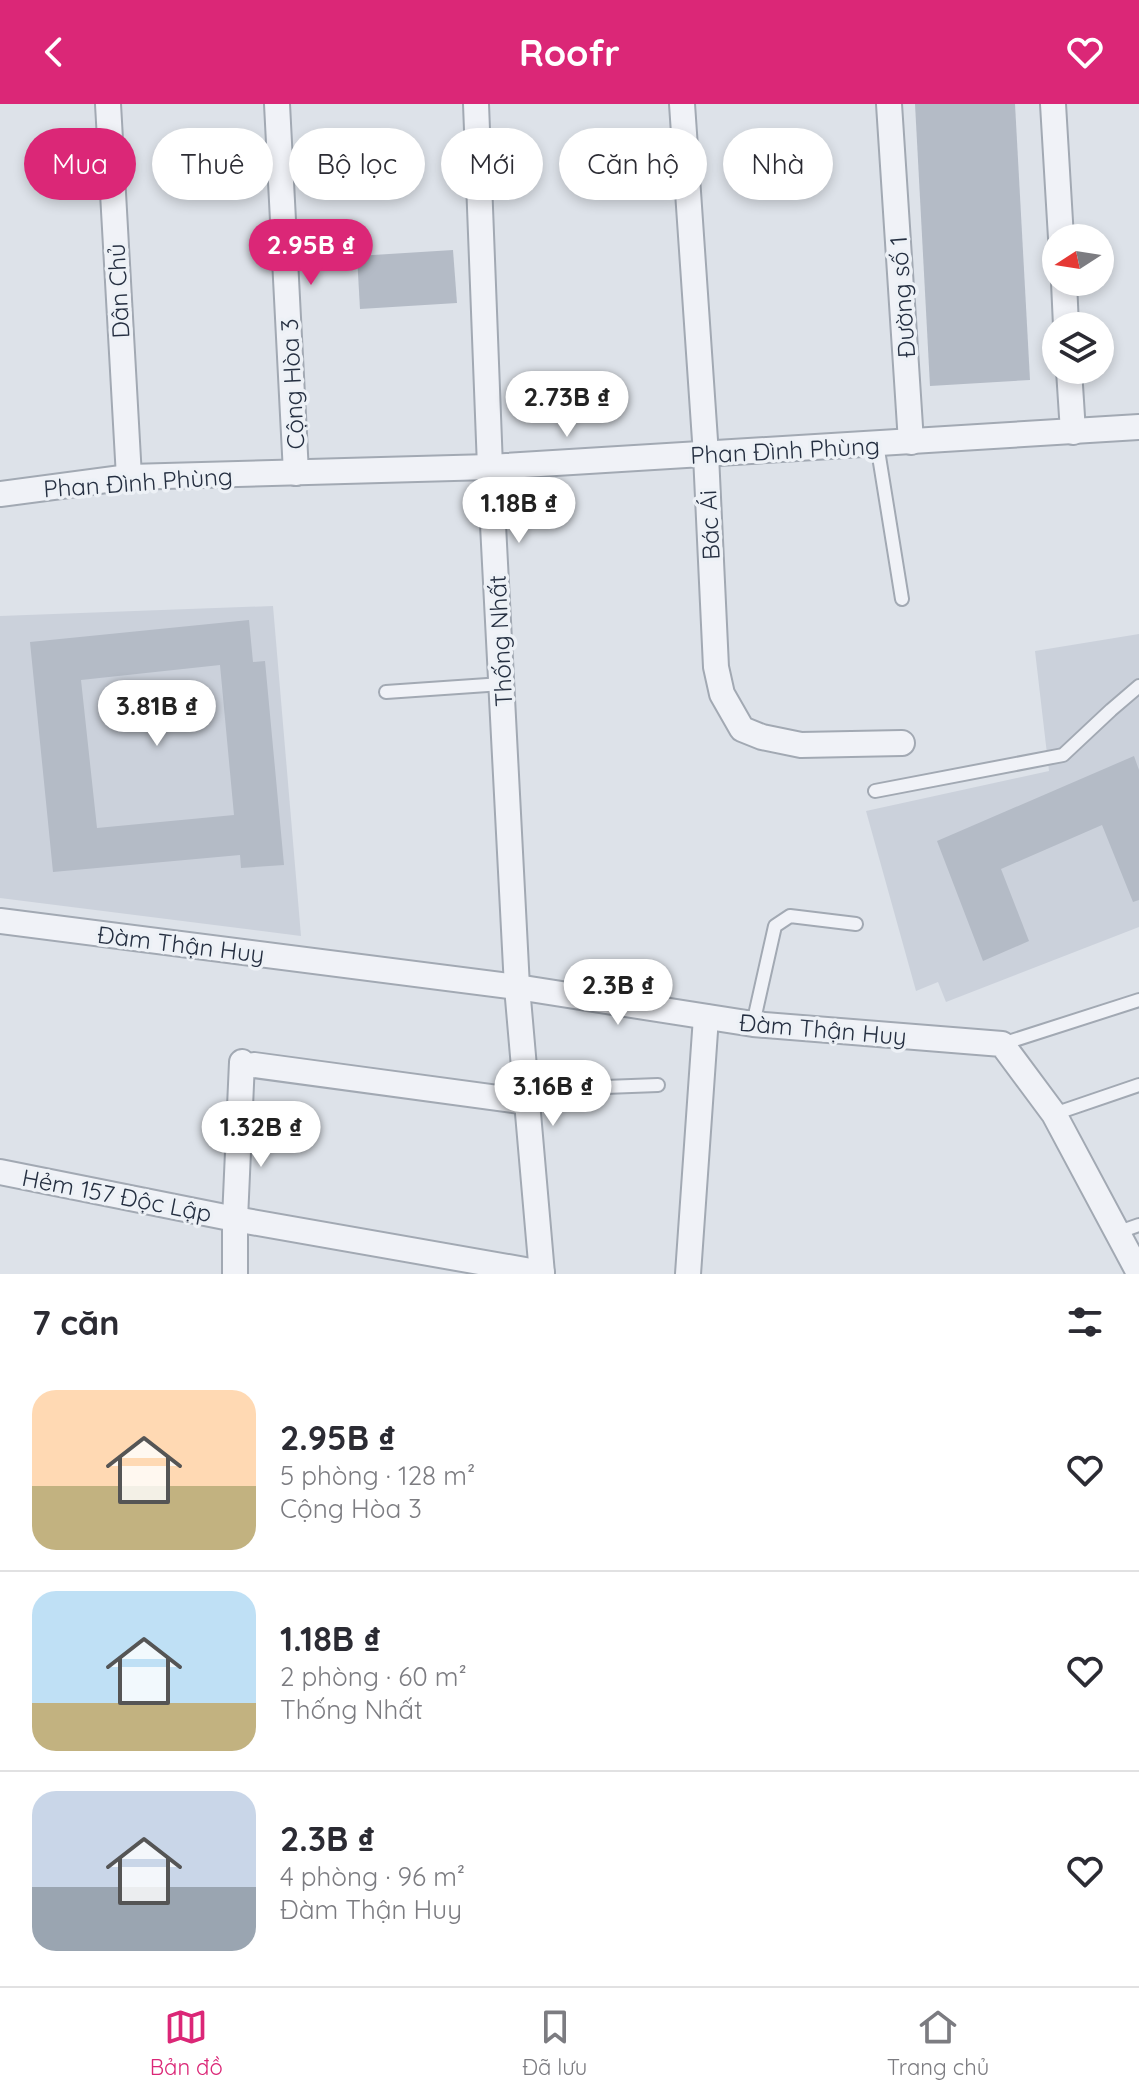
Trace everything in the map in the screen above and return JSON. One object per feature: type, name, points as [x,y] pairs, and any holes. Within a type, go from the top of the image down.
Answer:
[{"type":"street","name":"Dân Chủ","points":[[108,104],[129,477]]},
{"type":"street","name":"Cộng Hòa 3","points":[[277,104],[296,473]]},
{"type":"street","name":"Thống Nhất","points":[[476,104],[490,467],[517,987],[542,1274]]},
{"type":"street","name":"Bác Ái","points":[[682,104],[706,455],[716,667],[722,694],[742,729],[762,737],[801,745],[902,743]]},
{"type":"street","name":"Đường số 1","points":[[889,104],[911,442]]},
{"type":"street","points":[[1053,104],[1060,224]]},
{"type":"street","points":[[1070,384],[1073,432]]},
{"type":"street","name":"Phan Đình Phùng","points":[[0,494],[129,477],[490,467],[1139,427]]},
{"type":"street","name":"Đàm Thận Huy","points":[[0,921],[517,987],[753,1024],[1002,1044]]},
{"type":"street","points":[[688,1274],[706,1017]]},
{"type":"street","points":[[1002,1044],[1054,1114],[1074,1155],[1129,1229],[1139,1273]]},
{"type":"street","points":[[235,1274],[235,1219],[248,1063],[526,1096]]},
{"type":"street","name":"Hẻm 157 Độc Lập","points":[[0,1172],[235,1219],[542,1274]]},
{"type":"lane","points":[[877,444],[902,599]]},
{"type":"lane","points":[[386,692],[502,684]]},
{"type":"lane","points":[[875,791],[1063,755],[1139,686]]},
{"type":"lane","points":[[753,1024],[775,926],[790,916],[856,924]]},
{"type":"lane","points":[[1002,1044],[1139,1000]]},
{"type":"lane","points":[[526,1096],[658,1085]]},
{"type":"lane","points":[[1054,1114],[1139,1085]]},
{"type":"shaded area","points":[[273,606],[301,936],[0,898],[0,616]]},
{"type":"shaded area","points":[[1139,634],[1139,927],[946,1002],[938,982],[916,991],[866,811],[1049,771],[1035,651]]},
{"type":"building","points":[[915,104],[1015,104],[1030,380],[930,386]]},
{"type":"building","points":[[453,250],[457,303],[360,309],[357,256]]},
{"type":"building","points":[[249,620],[253,662],[265,661],[284,865],[241,868],[240,855],[53,872],[30,642]],"holes":[[[220,665],[234,815],[97,828],[81,680]]]},
{"type":"building","points":[[1134,756],[1139,770],[1139,900],[1133,902],[1102,825],[1001,869],[1029,941],[983,961],[937,841]]}]
